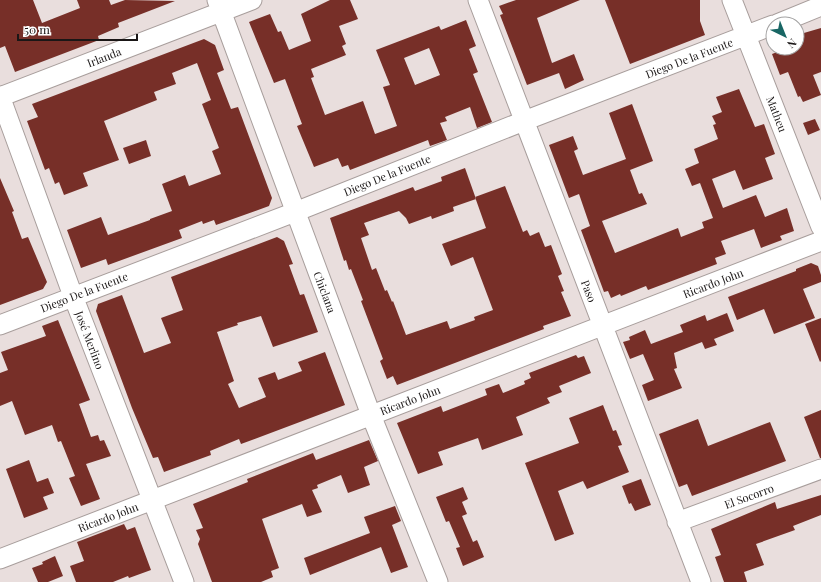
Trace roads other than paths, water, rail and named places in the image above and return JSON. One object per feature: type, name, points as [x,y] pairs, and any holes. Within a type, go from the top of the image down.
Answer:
[{"type":"street","name":"Irlanda","points":[[0,97],[219,6],[252,0]]},
{"type":"street","name":"Paso","points":[[478,0],[701,582]]},
{"type":"street","name":"Matheu","points":[[732,0],[821,228]]},
{"type":"street","name":"Chiclana","points":[[219,6],[371,416],[438,582]]},
{"type":"street","points":[[796,16],[821,6]]},
{"type":"street","name":"Diego De la Fuente","points":[[0,325],[295,212],[524,121],[765,28]]},
{"type":"street","name":"José Merlino","points":[[0,97],[73,296],[184,582]]},
{"type":"street","name":"Ricardo John","points":[[0,559],[821,241]]},
{"type":"street","name":"El Socorro","points":[[677,522],[821,469]]}]
